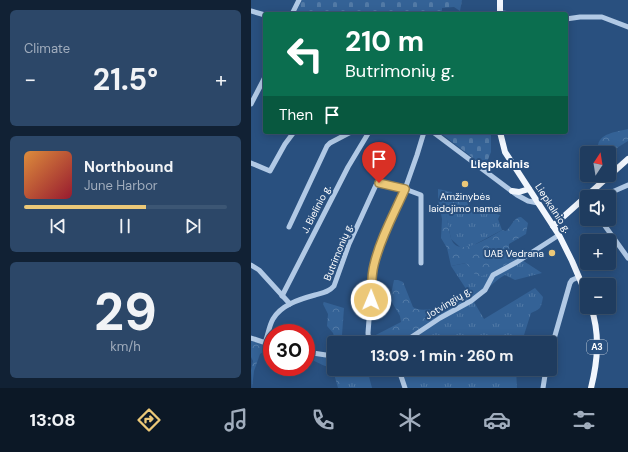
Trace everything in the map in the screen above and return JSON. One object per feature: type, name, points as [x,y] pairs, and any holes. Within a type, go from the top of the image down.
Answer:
[{"type":"main road","points":[[500,0],[500,12]]},
{"type":"main road","name":"Liepkalnio g.","points":[[500,134],[505,152],[559,235],[579,277]]},
{"type":"main road","points":[[597,190],[628,159]]},
{"type":"main road","points":[[512,191],[519,192],[529,189]]},
{"type":"main road","points":[[553,226],[580,206]]},
{"type":"main road","name":"A3","points":[[591,388],[596,366],[598,345],[593,314]]},
{"type":"street","points":[[293,12],[299,0]]},
{"type":"street","points":[[251,11],[263,14]]},
{"type":"street","points":[[568,19],[602,17],[628,27]]},
{"type":"street","points":[[251,104],[263,81]]},
{"type":"street","points":[[251,163],[270,171],[285,144],[292,134]]},
{"type":"street","points":[[289,227],[327,146],[348,134]]},
{"type":"street","name":"J. Bielinio g.","points":[[282,296],[347,167],[368,134]]},
{"type":"street","points":[[368,336],[374,266],[379,248],[405,189],[423,134]]},
{"type":"street","points":[[436,134],[525,200],[538,203]]},
{"type":"street","name":"Butrimonių g.","points":[[271,324],[276,315],[290,304],[304,298],[329,291],[334,286],[349,244],[376,185],[379,183],[405,189]]},
{"type":"street","points":[[616,190],[628,185]]},
{"type":"street","points":[[405,189],[422,196],[421,263]]},
{"type":"street","points":[[605,226],[627,256]]},
{"type":"street","name":"Jotvingių g.","points":[[413,336],[471,301],[485,290],[493,275],[517,262],[559,235]]},
{"type":"street","points":[[251,266],[259,270],[290,304]]},
{"type":"street","points":[[555,336],[571,281],[579,277]]},
{"type":"street","points":[[251,338],[263,342]]},
{"type":"street","points":[[315,353],[327,355]]},
{"type":"street","points":[[401,376],[405,388]]},
{"type":"street","points":[[543,388],[545,376]]},
{"type":"green space","points":[[302,0],[462,0],[460,11],[454,7],[442,8],[442,12],[296,12]]},
{"type":"green space","points":[[628,129],[628,141],[616,148],[616,146],[598,146],[601,139],[614,132]]},
{"type":"green space","points":[[442,134],[491,134],[491,152],[485,167]]},
{"type":"green space","points":[[438,189],[452,192],[451,198],[468,202],[468,206],[448,204],[445,206],[451,238],[454,244],[460,247],[467,247],[483,241],[502,230],[506,231],[515,220],[521,217],[528,223],[526,234],[509,244],[509,248],[519,258],[478,278],[466,263],[451,266],[447,248],[441,238],[442,219]]},
{"type":"green space","points":[[448,204],[462,207],[465,205],[500,215],[498,219],[502,230],[470,247],[460,247],[451,239],[445,210],[445,206]]},
{"type":"green space","points":[[519,258],[542,273],[515,280],[505,275],[492,284],[474,302],[484,319],[535,288],[543,297],[541,306],[539,309],[531,313],[524,335],[410,336],[470,295],[451,266],[466,263]]},
{"type":"green space","points":[[394,280],[403,282],[413,307],[420,310],[450,307],[468,292],[470,297],[410,336],[374,336],[401,322],[400,316],[390,299]]},
{"type":"green space","points":[[324,302],[344,308],[342,335],[348,336],[334,336],[327,326],[328,314],[323,304]]},
{"type":"green space","points":[[251,341],[263,344],[263,352],[260,354],[254,371],[252,388],[251,370],[253,361],[251,357]]},
{"type":"green space","points":[[315,355],[327,357],[327,366],[315,361]]},
{"type":"green space","points":[[335,376],[346,376],[345,388],[338,388]]},
{"type":"green space","points":[[369,376],[372,388],[345,388],[345,377]]},
{"type":"green space","points":[[398,376],[516,376],[517,388],[403,388]]},
{"type":"place","name":"Amžinybės laidojimo namai","points":[[465,184]]},
{"type":"place","name":"UAB Vedrana","points":[[552,253]]},
{"type":"district","name":"Liepkalnis","points":[[500,164]]},
{"type":"route","points":[[371,300],[374,266],[379,248],[405,189],[379,183]]}]
